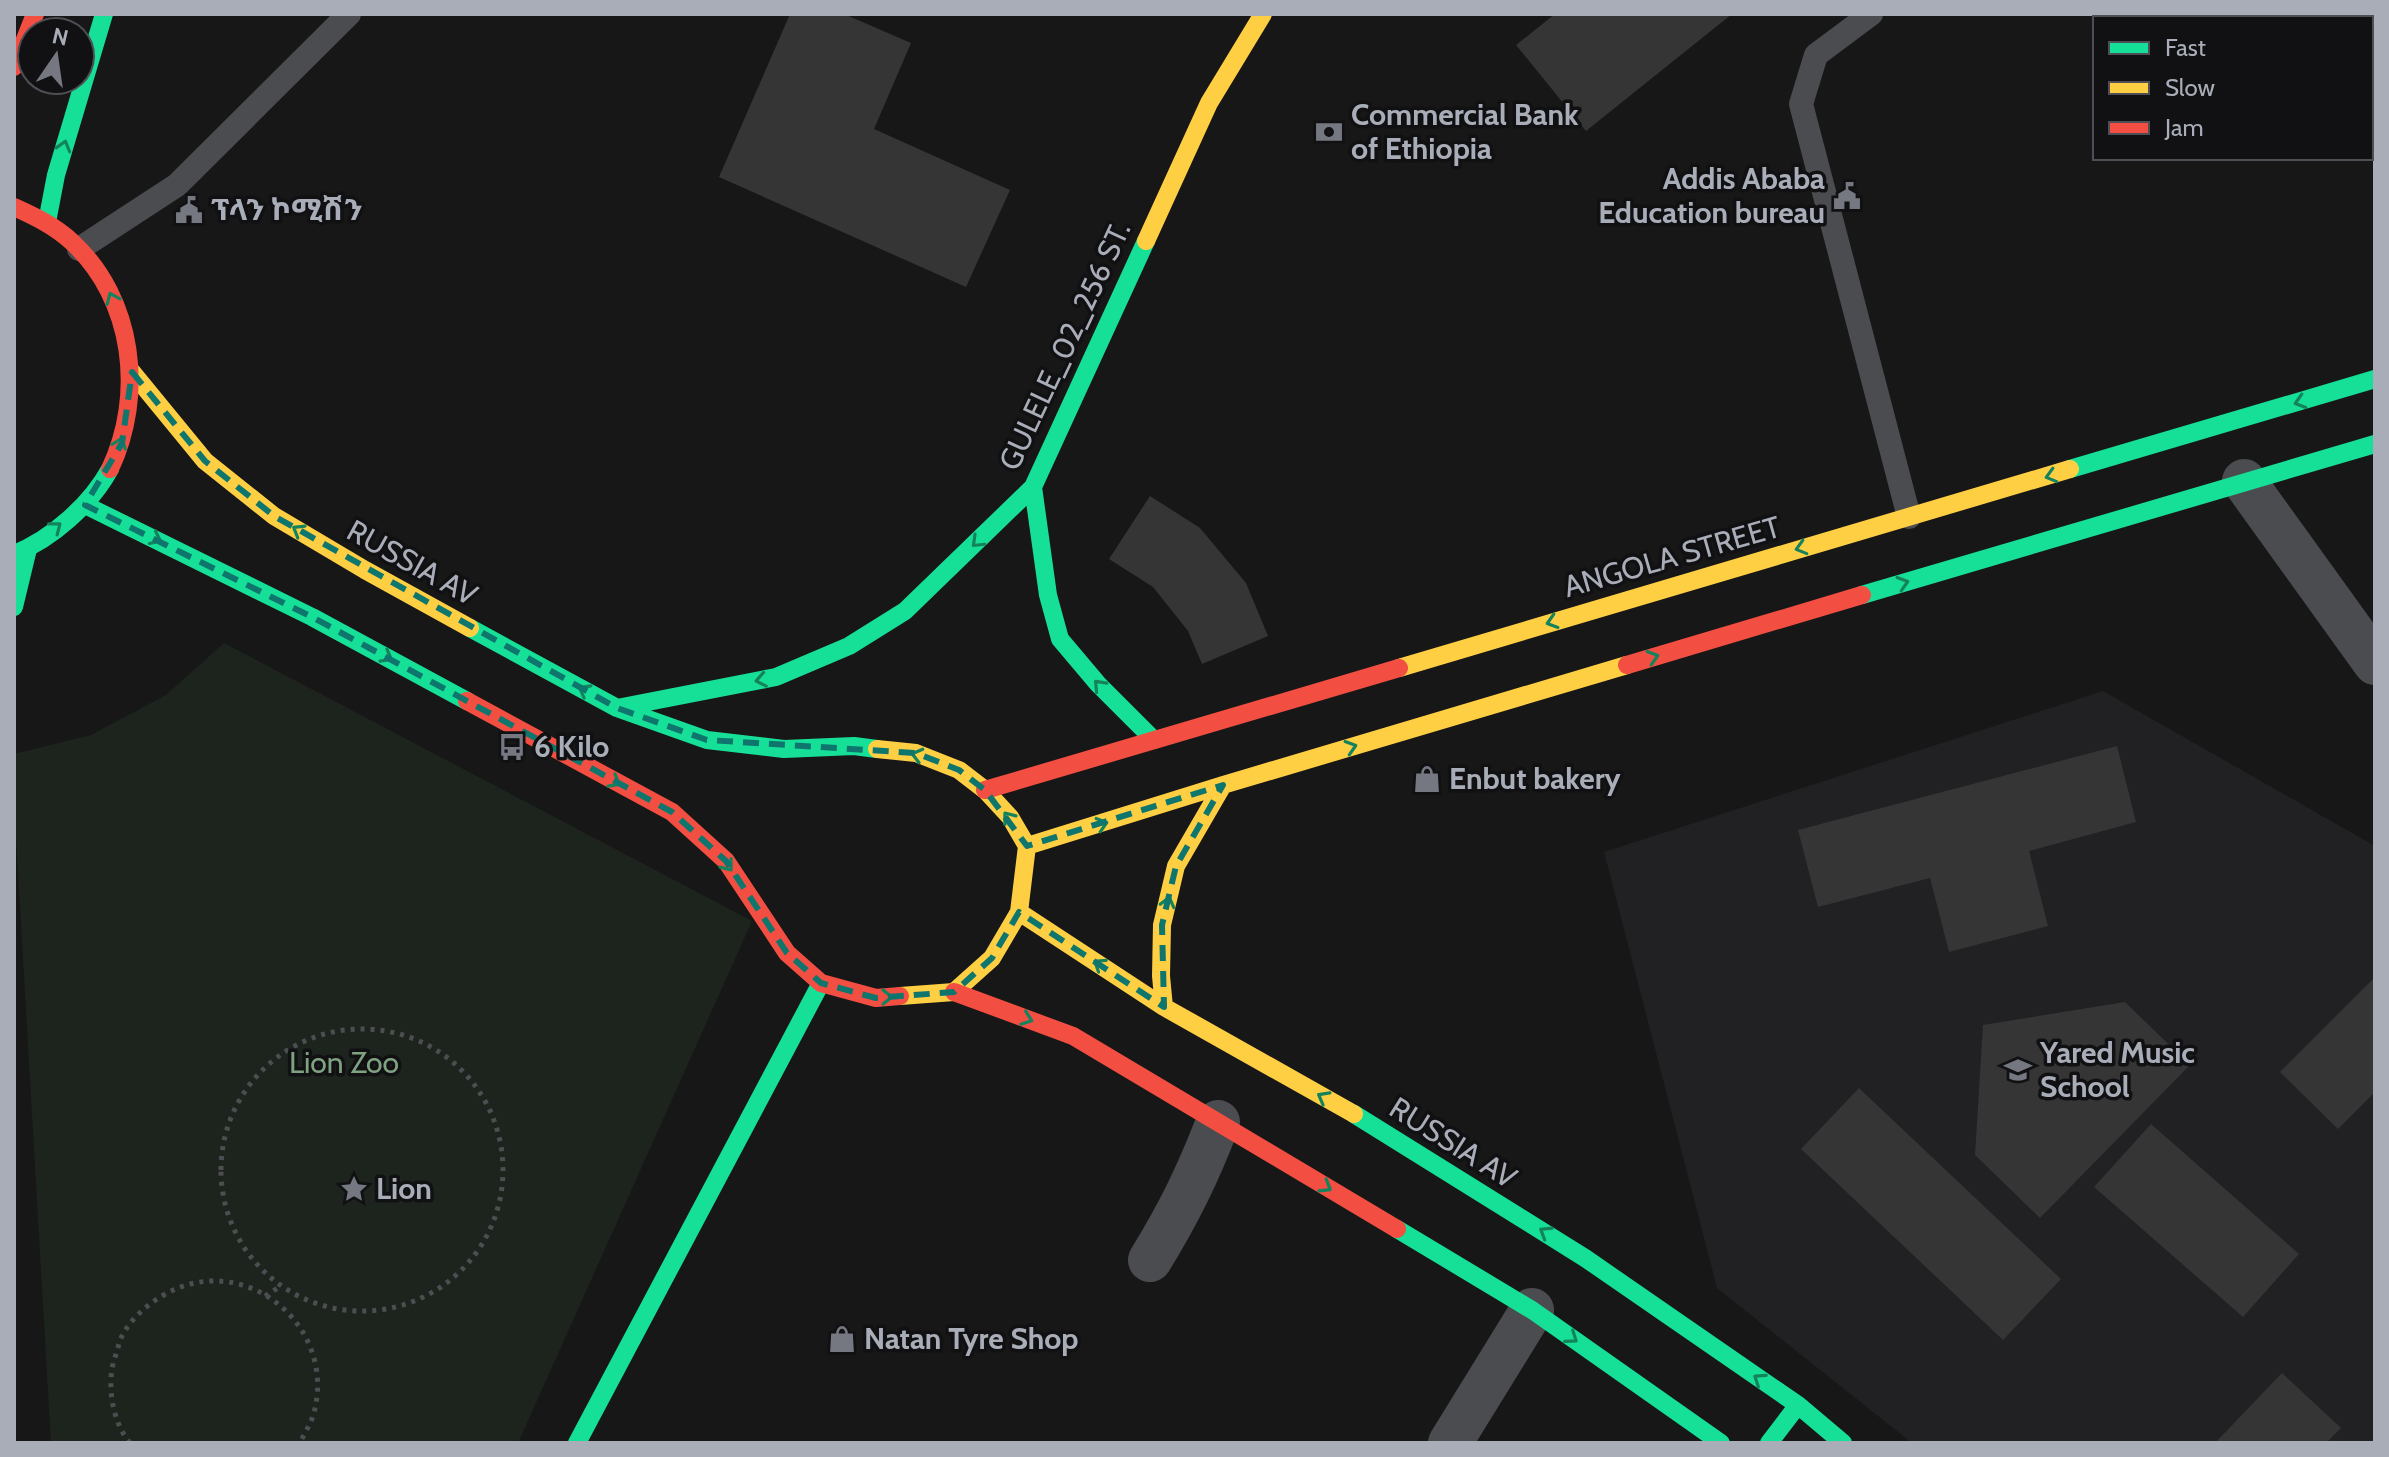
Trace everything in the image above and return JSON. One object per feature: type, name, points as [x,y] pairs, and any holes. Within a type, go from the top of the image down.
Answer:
[{"type":"main road","points":[[14,67],[35,14]]},
{"type":"main road","points":[[47,222],[56,175],[104,14]]},
{"type":"main road","name":"GULELE_02_256 ST.","points":[[617,708],[776,677],[849,646],[905,611],[1033,487],[1209,103],[1263,14]]},
{"type":"main road","points":[[14,207],[47,222],[79,249],[107,286],[125,328],[132,372],[130,408],[122,443],[107,476],[85,505],[21,552],[14,607]]},
{"type":"main road","name":"RUSSIA AV","points":[[132,372],[205,461],[274,516],[365,570],[617,708],[707,740],[784,749],[854,746],[916,753],[959,770],[985,790],[1010,817],[1027,846]]},
{"type":"main road","name":"ANGOLA STREET","points":[[985,790],[2375,379]]},
{"type":"main road","points":[[954,992],[992,958],[1019,912],[1027,846],[1223,785],[2375,444]]},
{"type":"main road","points":[[1033,487],[1048,595],[1060,639],[1098,684],[1154,740]]},
{"type":"main road","points":[[85,505],[312,617],[672,812],[726,861],[787,953],[821,983],[876,998],[954,992],[1073,1036],[1532,1310],[1721,1443]]},
{"type":"main road","points":[[1164,1007],[1162,925],[1176,866],[1223,785]]},
{"type":"main road","name":"RUSSIA AV","points":[[1019,912],[1164,1007],[1364,1120],[1559,1241],[1798,1405],[1843,1443]]},
{"type":"main road","points":[[577,1443],[821,983]]},
{"type":"main road","points":[[1769,1443],[1798,1405]]},
{"type":"street","points":[[2244,481],[2375,663]]},
{"type":"street","points":[[1150,1260],[1184,1204],[1218,1122]]},
{"type":"street","points":[[1450,1443],[1532,1310]]},
{"type":"lane","points":[[79,249],[177,185],[349,14]]},
{"type":"lane","points":[[1871,14],[1816,55],[1801,104],[1909,517]]},
{"type":"path","points":[[377,1029],[423,1041],[462,1068],[490,1107],[503,1151],[502,1198],[485,1242],[455,1277],[415,1302],[370,1311],[323,1305],[281,1286],[247,1254],[226,1212],[220,1166],[228,1120],[251,1080],[286,1049],[330,1031],[377,1029]]},
{"type":"path","points":[[130,1443],[112,1404],[111,1368],[123,1334],[146,1306],[176,1288],[212,1280],[247,1286],[279,1303],[301,1326],[314,1355],[318,1387],[313,1417],[300,1443]]},
{"type":"path","points":[[265,1296],[281,1286]]},
{"type":"highlighted area","points":[[132,372],[205,461],[274,516],[617,708],[707,740],[916,753],[959,770],[985,790],[1027,846],[1223,785],[1176,866],[1162,925],[1164,1007],[1019,912],[992,958],[954,992],[876,998],[821,983],[787,953],[726,861],[672,812],[312,617],[85,505],[122,443]]},
{"type":"shaded area","name":"Yared Music School","points":[[2103,691],[2375,846],[2375,1443],[1912,1443],[1717,1288],[1604,852]]},
{"type":"green space","name":"Lion Zoo","points":[[224,643],[752,921],[518,1443],[51,1443],[14,802],[14,754],[91,735],[166,695]]},
{"type":"building","points":[[790,14],[844,14],[911,43],[874,129],[1010,190],[966,287],[719,177]]},
{"type":"building","points":[[1555,14],[1732,14],[1586,131],[1516,45]]},
{"type":"building","points":[[1150,496],[1200,528],[1246,583],[1268,636],[1202,664],[1188,631],[1153,587],[1109,559]]},
{"type":"building","points":[[2117,746],[2136,822],[2029,851],[2048,926],[1949,952],[1930,878],[1818,907],[1798,830]]},
{"type":"building","points":[[2375,977],[2375,1092],[2338,1129],[2280,1072]]},
{"type":"building","points":[[2125,1002],[2190,1065],[2040,1218],[1975,1155],[1983,1025]]},
{"type":"building","points":[[1859,1088],[2061,1279],[2003,1340],[1801,1149]]},
{"type":"building","points":[[2151,1124],[2299,1254],[2243,1317],[2094,1187]]},
{"type":"building","points":[[2282,1373],[2341,1428],[2326,1443],[2215,1443]]},
{"type":"traffic: fast","points":[[47,222],[56,175],[104,14]]},
{"type":"traffic: fast","points":[[617,708],[776,677],[849,646],[905,611],[1033,487],[1146,241]]},
{"type":"traffic: fast","points":[[2070,469],[2375,379]]},
{"type":"traffic: fast","points":[[1862,595],[2375,444]]},
{"type":"traffic: fast","points":[[14,554],[69,519],[92,495],[110,469]]},
{"type":"traffic: fast","points":[[1033,487],[1048,595],[1060,639],[1098,684],[1154,740]]},
{"type":"traffic: fast","points":[[85,505],[312,617],[467,701]]},
{"type":"traffic: fast","points":[[14,607],[28,549]]},
{"type":"traffic: fast","points":[[470,628],[617,708],[707,740],[784,749],[854,746],[877,749]]},
{"type":"traffic: fast","points":[[577,1443],[821,983]]},
{"type":"traffic: fast","points":[[1354,1114],[1585,1258],[1798,1405],[1843,1443]]},
{"type":"traffic: fast","points":[[1397,1229],[1532,1310],[1721,1443]]},
{"type":"traffic: fast","points":[[1769,1443],[1798,1405]]},
{"type":"traffic: slow","points":[[1146,241],[1209,103],[1263,14]]},
{"type":"traffic: slow","points":[[132,372],[205,461],[274,516],[470,628]]},
{"type":"traffic: slow","points":[[1399,668],[2070,469]]},
{"type":"traffic: slow","points":[[1027,846],[1627,665]]},
{"type":"traffic: slow","points":[[877,749],[916,753],[959,770],[985,790],[1010,817],[1027,846],[1019,912],[992,958],[954,992],[900,996]]},
{"type":"traffic: slow","points":[[1164,1007],[1162,925],[1176,866],[1223,785]]},
{"type":"traffic: slow","points":[[1019,912],[1164,1007],[1354,1114]]},
{"type":"traffic: jam","points":[[14,67],[35,14]]},
{"type":"traffic: jam","points":[[14,207],[51,226],[72,242],[93,265],[109,291],[120,319],[130,380],[128,410],[110,469]]},
{"type":"traffic: jam","points":[[1627,665],[1862,595]]},
{"type":"traffic: jam","points":[[985,790],[1399,668]]},
{"type":"traffic: jam","points":[[467,701],[672,812],[726,861],[787,953],[821,983],[876,998],[900,996]]},
{"type":"traffic: jam","points":[[954,992],[1073,1036],[1397,1229]]},
{"type":"place","name":"Commercial Bank of Ethiopia","points":[[1329,132]]},
{"type":"place","name":"Addis Ababa Education bureau","points":[[1847,196]]},
{"type":"place","name":"ፕላን ኮሚሽን","points":[[189,210]]},
{"type":"place","name":"6 Kilo","points":[[512,747]]},
{"type":"place","name":"Enbut bakery","points":[[1427,779]]},
{"type":"place","name":"Yared Music School","points":[[2018,1070]]},
{"type":"place","name":"Lion","points":[[354,1189]]},
{"type":"place","name":"Natan Tyre Shop","points":[[842,1339]]}]
